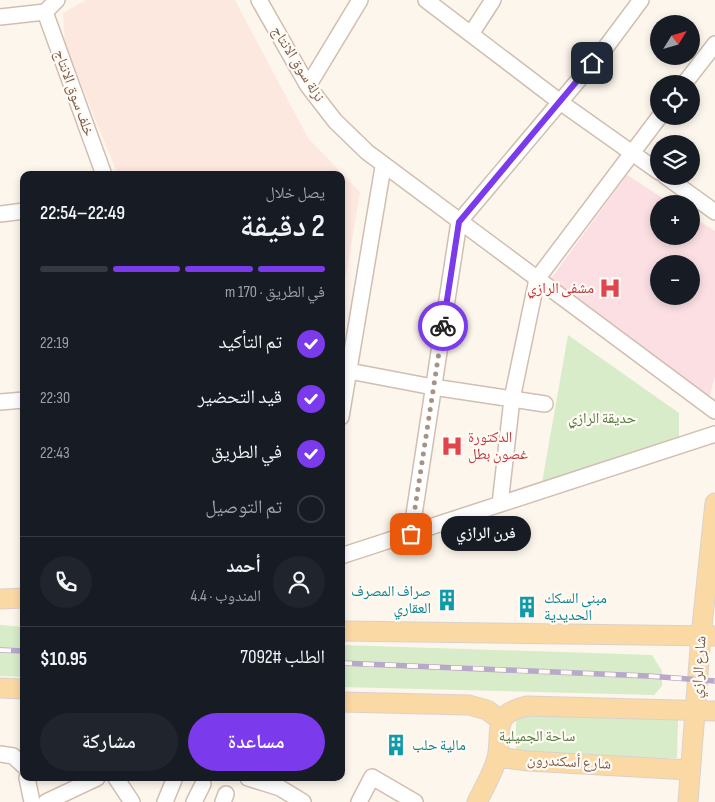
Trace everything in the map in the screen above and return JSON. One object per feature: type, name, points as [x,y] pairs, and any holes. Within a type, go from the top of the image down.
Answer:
[{"type":"main road","name":"شارع الرازي","points":[[688,802],[696,709],[708,636],[715,511]]},
{"type":"main road","points":[[0,599],[20,598]]},
{"type":"main road","points":[[345,631],[708,636]]},
{"type":"main road","points":[[0,688],[20,688]]},
{"type":"main road","points":[[345,702],[468,705],[487,710],[502,722]]},
{"type":"main road","points":[[477,802],[497,757],[497,736],[502,722],[516,710],[527,706],[715,711]]},
{"type":"main road","name":"شارع أسكندرون","points":[[497,757],[528,761],[690,770]]},
{"type":"street","name":"نزلة سوق الانتاج","points":[[259,0],[308,86],[340,126],[383,167],[715,411]]},
{"type":"street","points":[[308,86],[360,0]]},
{"type":"street","points":[[426,0],[560,102],[650,165]]},
{"type":"street","points":[[471,34],[493,0]]},
{"type":"street","points":[[411,534],[459,222],[560,102],[641,0]]},
{"type":"street","points":[[0,17],[51,3]]},
{"type":"street","name":"خلف سوق الانتاج","points":[[51,3],[103,171]]},
{"type":"street","points":[[691,75],[715,44]]},
{"type":"street","points":[[500,504],[512,399],[537,279],[653,125]]},
{"type":"street","points":[[383,167],[345,371],[433,387],[546,404]]},
{"type":"street","points":[[678,185],[715,212]]},
{"type":"street","points":[[0,214],[20,212]]},
{"type":"street","points":[[0,402],[20,400]]},
{"type":"street","points":[[345,555],[715,434]]},
{"type":"street","points":[[0,754],[13,756],[20,762]]},
{"type":"street","points":[[359,802],[372,777],[415,802]]},
{"type":"street","points":[[27,781],[32,802]]},
{"type":"street","points":[[46,802],[91,781]]},
{"type":"street","points":[[118,781],[132,802]]},
{"type":"street","points":[[165,802],[174,781]]},
{"type":"street","points":[[253,781],[277,795],[303,802]]},
{"type":"street","points":[[194,802],[203,784]]},
{"type":"shaded area","points":[[86,0],[235,0],[308,138],[340,171],[116,171],[65,45],[63,13]]},
{"type":"shaded area","name":"مشفى الرازي","points":[[627,175],[658,195],[650,195],[650,245],[700,245],[700,222],[715,231],[715,376],[709,399],[627,335],[550,280]]},
{"type":"shaded area","points":[[345,176],[360,192],[345,281]]},
{"type":"green space","name":"حديقة الرازي","points":[[568,335],[679,413],[679,438],[540,494]]},
{"type":"green space","points":[[0,625],[20,627],[20,677],[0,676]]},
{"type":"green space","points":[[345,645],[652,655],[662,671],[662,686],[654,695],[345,687]]},
{"type":"green space","name":"ساحة الجميلية","points":[[516,715],[678,720],[677,758],[516,757]]},
{"type":"railway","points":[[0,650],[20,651]]},
{"type":"railway","points":[[345,663],[648,676],[715,681]]},
{"type":"way so far","points":[[411,534],[443,326]]},
{"type":"place","name":"مشفى الرازي","points":[[610,288]]},
{"type":"place","name":"الدكتورة غصون بطل","points":[[452,446]]},
{"type":"place","name":"فرن الرازي","points":[[411,534]]},
{"type":"place","name":"صراف المصرف العقاري","points":[[447,600]]},
{"type":"place","name":"مبنى السكك الحديدية","points":[[527,607]]},
{"type":"place","name":"مالية حلب","points":[[396,745]]},
{"type":"route","points":[[443,326],[459,222],[592,63]]}]
